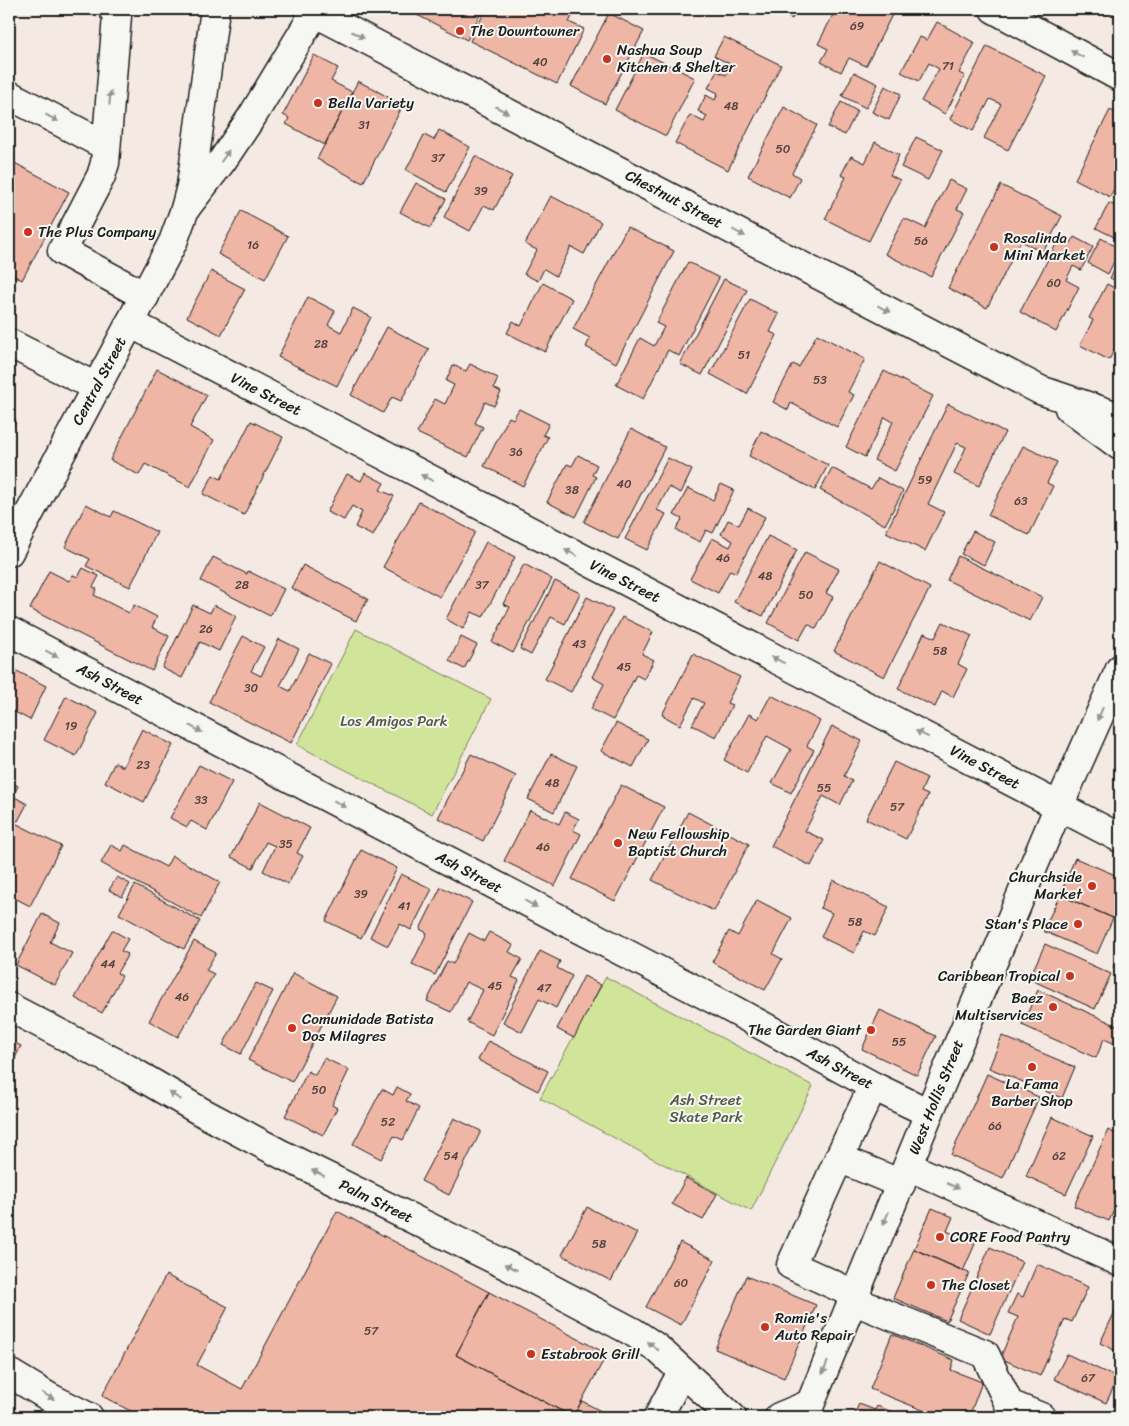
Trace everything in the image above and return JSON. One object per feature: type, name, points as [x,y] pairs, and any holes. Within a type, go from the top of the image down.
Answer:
[{"type":"street","points":[[113,9],[117,16],[105,163],[101,176],[62,251],[144,296]]},
{"type":"street","name":"Central Street","points":[[9,552],[173,242],[185,209],[194,168],[215,9]]},
{"type":"street","points":[[994,9],[1120,77]]},
{"type":"street","name":"Central Street","points":[[185,209],[222,161],[253,115],[313,10]]},
{"type":"street","name":"Chestnut Street","points":[[313,10],[1040,390],[1077,413],[1120,446]]},
{"type":"street","points":[[9,95],[106,146]]},
{"type":"street","name":"Vine Street","points":[[130,323],[1120,838]]},
{"type":"street","points":[[9,343],[96,387]]},
{"type":"street","name":"Chestnut Street","points":[[1040,390],[1120,417]]},
{"type":"street","name":"Ash Street","points":[[9,632],[699,991],[873,1086],[929,1113]]},
{"type":"street","name":"West Hollis Street","points":[[808,1410],[929,1113],[1059,806],[1120,669]]},
{"type":"street","name":"Palm Street","points":[[9,1007],[128,1069],[200,1111],[281,1154],[512,1268],[633,1332],[657,1348],[733,1416]]},
{"type":"street","points":[[873,1086],[790,1265],[853,1297],[984,1354],[1009,1404],[1041,1417]]},
{"type":"street","points":[[839,1158],[904,1175],[1120,1262]]},
{"type":"street","points":[[658,1417],[682,1372]]},
{"type":"street","points":[[9,1373],[49,1397],[89,1417]]},
{"type":"street","points":[[778,1417],[808,1410]]},
{"type":"green space","name":"Los Amigos Park","points":[[356,629],[491,699],[432,814],[297,745]]},
{"type":"green space","name":"Ash Street Skate Park","points":[[606,977],[813,1086],[751,1211],[540,1098]]},
{"type":"building","name":"The Downtowner","points":[[405,9],[483,9],[467,40]]},
{"type":"building","points":[[486,9],[565,9],[574,13],[569,22],[584,29],[557,84],[470,41]]},
{"type":"building","points":[[772,9],[797,9],[792,19]]},
{"type":"building","points":[[836,9],[895,9],[866,66],[849,58],[841,72],[821,62],[828,49],[818,44]]},
{"type":"building","points":[[1078,9],[1089,9],[1087,13]]},
{"type":"building","points":[[1104,9],[1120,9],[1120,18]]},
{"type":"building","name":"Nashua Soup Kitchen & Shelter","points":[[609,13],[644,31],[605,104],[571,86]]},
{"type":"building","points":[[937,22],[975,43],[959,73],[965,76],[945,114],[921,101],[939,69],[929,63],[919,81],[901,72],[920,37],[927,40]]},
{"type":"building","points":[[724,37],[781,65],[728,170],[675,143],[690,115],[704,122],[707,116],[698,111],[706,95],[715,100],[718,93],[708,88],[717,71],[726,75],[732,65],[714,56]]},
{"type":"building","points":[[987,46],[1046,76],[1008,150],[984,138],[1001,104],[990,99],[973,131],[950,119]]},
{"type":"building","points":[[644,53],[695,78],[666,136],[615,110]]},
{"type":"building","name":"Bella Variety","points":[[314,55],[338,68],[331,81],[352,92],[325,145],[286,124],[289,118],[283,115]]},
{"type":"building","points":[[854,72],[878,84],[866,108],[842,96]]},
{"type":"building","points":[[358,81],[403,105],[363,183],[317,159]]},
{"type":"building","points":[[885,86],[901,94],[889,120],[872,112]]},
{"type":"building","points":[[841,102],[857,111],[845,135],[828,127]]},
{"type":"building","points":[[784,107],[817,125],[792,173],[800,178],[790,198],[748,176]]},
{"type":"building","points":[[1110,110],[1120,115],[1120,176],[1110,197],[1075,179]]},
{"type":"building","points":[[439,130],[470,147],[446,192],[406,170],[424,135],[434,140]]},
{"type":"building","points":[[916,137],[943,150],[928,180],[901,167]]},
{"type":"building","points":[[875,142],[899,155],[890,175],[900,180],[869,241],[825,219],[846,177],[841,175],[851,156],[865,163]]},
{"type":"building","points":[[475,156],[512,176],[494,210],[484,205],[470,231],[444,217]]},
{"type":"building","name":"The Plus Company","points":[[9,160],[69,192],[22,280],[9,273]]},
{"type":"building","points":[[949,180],[967,189],[957,209],[964,212],[931,277],[885,254],[904,218],[925,228]]},
{"type":"building","points":[[416,183],[446,199],[430,228],[400,212]]},
{"type":"building","name":"Rosalinda Mini Market","points":[[1001,185],[1062,216],[1043,252],[1021,241],[987,308],[948,288]]},
{"type":"building","points":[[551,196],[601,222],[584,254],[571,247],[556,276],[544,269],[538,281],[524,274],[537,250],[525,244]]},
{"type":"building","points":[[1109,203],[1120,208],[1120,229],[1116,238],[1096,228]]},
{"type":"building","points":[[241,211],[288,236],[265,279],[218,254]]},
{"type":"building","points":[[627,227],[674,251],[616,363],[586,347],[590,338],[573,329]]},
{"type":"building","points":[[1060,237],[1071,243],[1074,237],[1093,247],[1081,270],[1073,266],[1066,280],[1079,287],[1056,332],[1020,312]]},
{"type":"building","points":[[1101,238],[1120,249],[1108,274],[1088,263]]},
{"type":"building","points":[[1120,259],[1120,283],[1110,278]]},
{"type":"building","points":[[688,262],[719,278],[679,356],[668,350],[643,399],[616,385],[640,338],[654,346],[664,327],[656,323]]},
{"type":"building","points":[[211,271],[245,289],[221,335],[187,317]]},
{"type":"building","points":[[724,279],[747,290],[702,375],[680,364]]},
{"type":"building","points":[[543,283],[572,299],[545,352],[507,333],[513,321],[521,326]]},
{"type":"building","points":[[1107,284],[1120,291],[1120,338],[1109,360],[1080,345],[1093,320],[1089,318]]},
{"type":"building","points":[[308,297],[335,311],[328,325],[341,332],[353,308],[371,317],[337,386],[278,357]]},
{"type":"building","points":[[750,299],[779,314],[770,332],[777,335],[747,394],[710,374]]},
{"type":"building","points":[[387,327],[429,349],[401,401],[392,397],[383,413],[351,395]]},
{"type":"building","points":[[817,334],[865,359],[848,392],[854,395],[837,427],[791,403],[788,410],[773,402],[793,364],[799,367]]},
{"type":"building","points":[[470,364],[498,378],[494,388],[501,392],[494,406],[485,402],[475,423],[483,427],[468,457],[417,433],[435,399],[445,404],[454,385],[446,381],[453,365],[466,371]]},
{"type":"building","points":[[157,369],[207,395],[190,427],[214,440],[190,487],[145,464],[139,475],[110,460]]},
{"type":"building","points":[[884,371],[933,396],[895,471],[874,460],[893,422],[885,417],[865,457],[846,447]]},
{"type":"building","points":[[948,404],[1005,432],[979,486],[954,474],[966,447],[957,443],[928,504],[944,512],[925,551],[886,532]]},
{"type":"building","points":[[519,409],[549,424],[543,435],[548,437],[523,486],[484,466],[509,417],[513,419]]},
{"type":"building","points":[[9,416],[16,420],[9,435]]},
{"type":"building","points":[[251,421],[283,437],[244,515],[203,494],[213,475],[221,479]]},
{"type":"building","points":[[631,429],[665,447],[618,539],[584,522]]},
{"type":"building","points":[[761,431],[828,465],[815,490],[749,456]]},
{"type":"building","points":[[1023,446],[1057,462],[1047,483],[1053,486],[1029,535],[988,515]]},
{"type":"building","points":[[578,455],[597,465],[592,475],[596,477],[576,517],[547,502],[567,464],[572,466]]},
{"type":"building","points":[[668,458],[692,470],[681,493],[669,487],[657,510],[666,514],[647,550],[625,539]]},
{"type":"building","points":[[832,468],[871,489],[878,478],[903,491],[885,525],[820,490]]},
{"type":"building","points":[[365,473],[384,483],[380,490],[394,496],[373,536],[355,527],[362,512],[352,506],[344,520],[327,512],[347,474],[361,481]]},
{"type":"building","points":[[721,484],[734,490],[713,533],[706,530],[700,542],[676,530],[682,519],[674,515],[688,488],[713,500]]},
{"type":"building","points":[[419,502],[475,532],[440,597],[383,567]]},
{"type":"building","points":[[86,504],[111,517],[114,511],[157,532],[130,587],[86,566],[90,559],[65,547]]},
{"type":"building","points":[[748,508],[765,517],[736,573],[730,570],[718,593],[690,579],[712,538],[730,547],[733,541],[721,534],[728,520],[739,525]]},
{"type":"building","points":[[973,531],[995,542],[984,565],[961,554]]},
{"type":"building","points":[[768,536],[797,550],[763,616],[734,602]]},
{"type":"building","points":[[486,542],[515,557],[483,617],[472,612],[463,629],[446,619]]},
{"type":"building","points":[[805,552],[839,569],[826,593],[833,597],[816,629],[808,624],[799,640],[768,623]]},
{"type":"building","points":[[958,556],[1042,597],[1030,621],[947,580]]},
{"type":"building","points":[[213,557],[247,574],[248,571],[284,589],[270,616],[201,581]]},
{"type":"building","points":[[880,561],[930,588],[884,677],[834,651]]},
{"type":"building","points":[[524,564],[552,579],[513,653],[492,642],[510,607],[503,604]]},
{"type":"building","points":[[303,565],[368,599],[356,621],[291,588]]},
{"type":"building","points":[[83,568],[99,576],[93,587],[97,589],[94,595],[129,613],[134,605],[157,617],[152,627],[169,636],[152,671],[30,609],[49,571],[69,581],[73,575],[78,577]]},
{"type":"building","points":[[555,581],[580,593],[565,624],[551,617],[531,655],[520,649]]},
{"type":"building","points":[[587,597],[613,610],[571,692],[545,679]]},
{"type":"building","points":[[193,605],[210,613],[214,605],[236,616],[219,651],[200,642],[182,678],[162,668]]},
{"type":"building","points":[[622,617],[653,632],[642,654],[654,660],[644,679],[636,675],[613,720],[591,709],[604,684],[592,677]]},
{"type":"building","points":[[943,622],[972,636],[958,664],[967,669],[953,697],[942,691],[935,707],[898,689],[924,633],[935,638]]},
{"type":"building","points":[[243,636],[264,647],[251,671],[261,676],[279,639],[299,649],[280,686],[290,691],[309,653],[331,664],[291,743],[209,702]]},
{"type":"building","points":[[461,637],[477,645],[464,669],[449,661]]},
{"type":"building","points":[[693,654],[740,677],[727,703],[732,705],[716,737],[692,725],[704,703],[694,698],[680,725],[662,715]]},
{"type":"building","points":[[9,667],[46,686],[30,720],[9,709]]},
{"type":"building","points":[[771,695],[820,721],[807,746],[814,750],[791,793],[772,783],[791,749],[767,736],[747,773],[724,760],[749,714],[758,719]]},
{"type":"building","points":[[66,696],[98,713],[76,756],[44,740]]},
{"type":"building","points":[[616,723],[648,739],[633,767],[601,751]]},
{"type":"building","points":[[832,726],[862,741],[844,776],[852,781],[840,805],[823,796],[805,831],[824,840],[811,866],[771,846]]},
{"type":"building","points":[[142,729],[173,745],[144,802],[105,782],[115,762],[123,767]]},
{"type":"building","points":[[471,754],[516,776],[483,841],[438,818]]},
{"type":"building","points":[[551,754],[577,766],[554,812],[528,799]]},
{"type":"building","points":[[894,762],[927,778],[921,792],[928,795],[906,839],[866,819]]},
{"type":"building","points":[[199,765],[232,782],[207,830],[191,821],[187,827],[170,818]]},
{"type":"building","points":[[9,781],[18,786],[13,796],[27,804],[18,821],[9,816]]},
{"type":"building","name":"New Fellowship Baptist Church","points":[[621,785],[664,807],[615,901],[572,879]]},
{"type":"building","points":[[260,802],[310,828],[297,853],[303,856],[288,884],[263,871],[275,846],[266,842],[253,868],[231,857]]},
{"type":"building","points":[[530,810],[559,824],[565,812],[579,819],[573,830],[581,834],[555,886],[504,861]]},
{"type":"building","points":[[688,812],[749,844],[714,911],[652,880]]},
{"type":"building","points":[[9,820],[61,846],[30,906],[9,895]]},
{"type":"building","points":[[111,845],[122,851],[125,845],[166,867],[172,856],[220,882],[201,918],[101,863]]},
{"type":"building","points":[[361,850],[397,868],[361,938],[326,921]]},
{"type":"building","name":"Churchside Market","points":[[1075,858],[1120,877],[1120,900],[1113,918],[1060,895]]},
{"type":"building","points":[[401,874],[432,889],[411,930],[400,924],[388,946],[370,937]]},
{"type":"building","points":[[117,877],[130,884],[122,897],[109,890]]},
{"type":"building","points":[[833,880],[889,907],[875,936],[864,931],[854,953],[821,937],[832,913],[820,908]]},
{"type":"building","points":[[135,885],[200,921],[184,949],[119,914]]},
{"type":"building","points":[[441,887],[472,902],[435,975],[412,964],[427,933],[420,929]]},
{"type":"building","name":"Stan's Place","points":[[1060,895],[1113,918],[1097,954],[1043,931]]},
{"type":"building","points":[[757,900],[792,918],[773,954],[782,959],[765,990],[712,962],[729,931],[738,936]]},
{"type":"building","points":[[42,914],[60,923],[50,942],[72,953],[55,985],[16,965]]},
{"type":"building","points":[[112,930],[128,939],[121,951],[128,954],[117,973],[122,976],[102,1013],[75,998]]},
{"type":"building","points":[[489,932],[513,945],[509,952],[522,959],[512,977],[519,980],[492,1035],[467,1022],[483,990],[466,982],[451,1012],[427,1001],[447,961],[453,964],[469,933],[484,941]]},
{"type":"building","points":[[194,941],[216,953],[206,970],[214,974],[178,1037],[149,1021]]},
{"type":"building","name":"Caribbean Tropical","points":[[1045,944],[1111,974],[1095,1009],[1029,979]]},
{"type":"building","points":[[540,951],[560,961],[557,968],[572,976],[556,1008],[539,999],[522,1032],[503,1022]]},
{"type":"building","points":[[1120,951],[1120,971],[1113,967]]},
{"type":"building","name":"Comunidade Batista Dos Milagres","points":[[293,973],[337,996],[292,1082],[248,1060]]},
{"type":"building","points":[[584,976],[601,985],[574,1038],[557,1029]]},
{"type":"building","points":[[256,983],[273,991],[241,1054],[223,1045]]},
{"type":"building","name":"Baez Multiservices","points":[[1038,990],[1120,1027],[1120,1046],[1104,1039],[1096,1058],[1022,1025]]},
{"type":"building","points":[[880,1010],[936,1036],[917,1075],[862,1049]]},
{"type":"building","name":"La Fama Barber Shop","points":[[1002,1036],[1075,1067],[1062,1098],[989,1068]]},
{"type":"building","points":[[9,1040],[21,1046],[9,1070]]},
{"type":"building","points":[[488,1041],[548,1071],[538,1091],[478,1060]]},
{"type":"building","points":[[324,1058],[349,1070],[332,1105],[337,1108],[323,1135],[285,1116],[308,1071],[315,1075]]},
{"type":"building","points":[[987,1074],[1039,1097],[1003,1178],[951,1155]]},
{"type":"building","points":[[397,1087],[410,1094],[406,1101],[419,1108],[403,1140],[394,1136],[381,1159],[353,1144],[382,1089],[393,1095]]},
{"type":"building","points":[[1052,1117],[1093,1136],[1066,1194],[1026,1176]]},
{"type":"building","points":[[454,1118],[481,1131],[449,1195],[421,1181]]},
{"type":"building","points":[[1108,1130],[1120,1136],[1120,1197],[1109,1221],[1074,1206]]},
{"type":"building","points":[[686,1178],[717,1194],[703,1220],[672,1204]]},
{"type":"building","points":[[587,1207],[637,1233],[611,1281],[562,1255]]},
{"type":"building","name":"CORE Food Pantry","points":[[932,1208],[953,1217],[947,1231],[975,1244],[963,1271],[914,1249]]},
{"type":"building","points":[[337,1211],[489,1292],[456,1355],[573,1417],[142,1417],[102,1396],[166,1275],[228,1307],[197,1365],[242,1389]]},
{"type":"building","points":[[680,1242],[715,1260],[681,1325],[646,1307]]},
{"type":"building","points":[[990,1247],[1022,1262],[990,1334],[958,1319]]},
{"type":"building","name":"The Closet","points":[[914,1249],[969,1273],[947,1321],[893,1298]]},
{"type":"building","points":[[1037,1264],[1088,1287],[1072,1322],[1065,1319],[1040,1376],[1000,1358],[1018,1317],[1008,1313],[1017,1294],[1023,1297]]},
{"type":"building","name":"Romie's Auto Repair","points":[[746,1276],[816,1305],[784,1378],[715,1349]]},
{"type":"building","name":"Estabrook Grill","points":[[489,1292],[607,1354],[573,1417],[456,1355]]},
{"type":"building","points":[[1118,1305],[1120,1306],[1120,1353],[1100,1343]]},
{"type":"building","points":[[892,1334],[954,1360],[951,1370],[982,1382],[969,1417],[940,1417],[870,1389]]},
{"type":"building","points":[[1067,1354],[1113,1376],[1120,1361],[1120,1381],[1117,1380],[1106,1403],[1054,1379]]},
{"type":"building","points":[[582,1401],[612,1417],[573,1417]]},
{"type":"building","points":[[859,1404],[875,1410],[877,1406],[898,1414],[897,1417],[853,1417]]},
{"type":"place","name":"The Downtowner","points":[[460,31]]},
{"type":"place","name":"Nashua Soup Kitchen & Shelter","points":[[607,59]]},
{"type":"place","name":"Bella Variety","points":[[318,103]]},
{"type":"place","name":"The Plus Company","points":[[28,232]]},
{"type":"place","name":"Rosalinda Mini Market","points":[[994,247]]},
{"type":"place","name":"New Fellowship Baptist Church","points":[[618,843]]},
{"type":"place","name":"Churchside Market","points":[[1092,886]]},
{"type":"place","name":"Stan's Place","points":[[1078,924]]},
{"type":"place","name":"Caribbean Tropical","points":[[1070,976]]},
{"type":"place","name":"Baez Multiservices","points":[[1053,1007]]},
{"type":"place","name":"Comunidade Batista Dos Milagres","points":[[292,1028]]},
{"type":"place","name":"The Garden Giant","points":[[871,1030]]},
{"type":"place","name":"La Fama Barber Shop","points":[[1032,1067]]},
{"type":"place","name":"CORE Food Pantry","points":[[940,1237]]},
{"type":"place","name":"The Closet","points":[[931,1285]]},
{"type":"place","name":"Romie's Auto Repair","points":[[765,1327]]},
{"type":"place","name":"Estabrook Grill","points":[[531,1354]]}]
